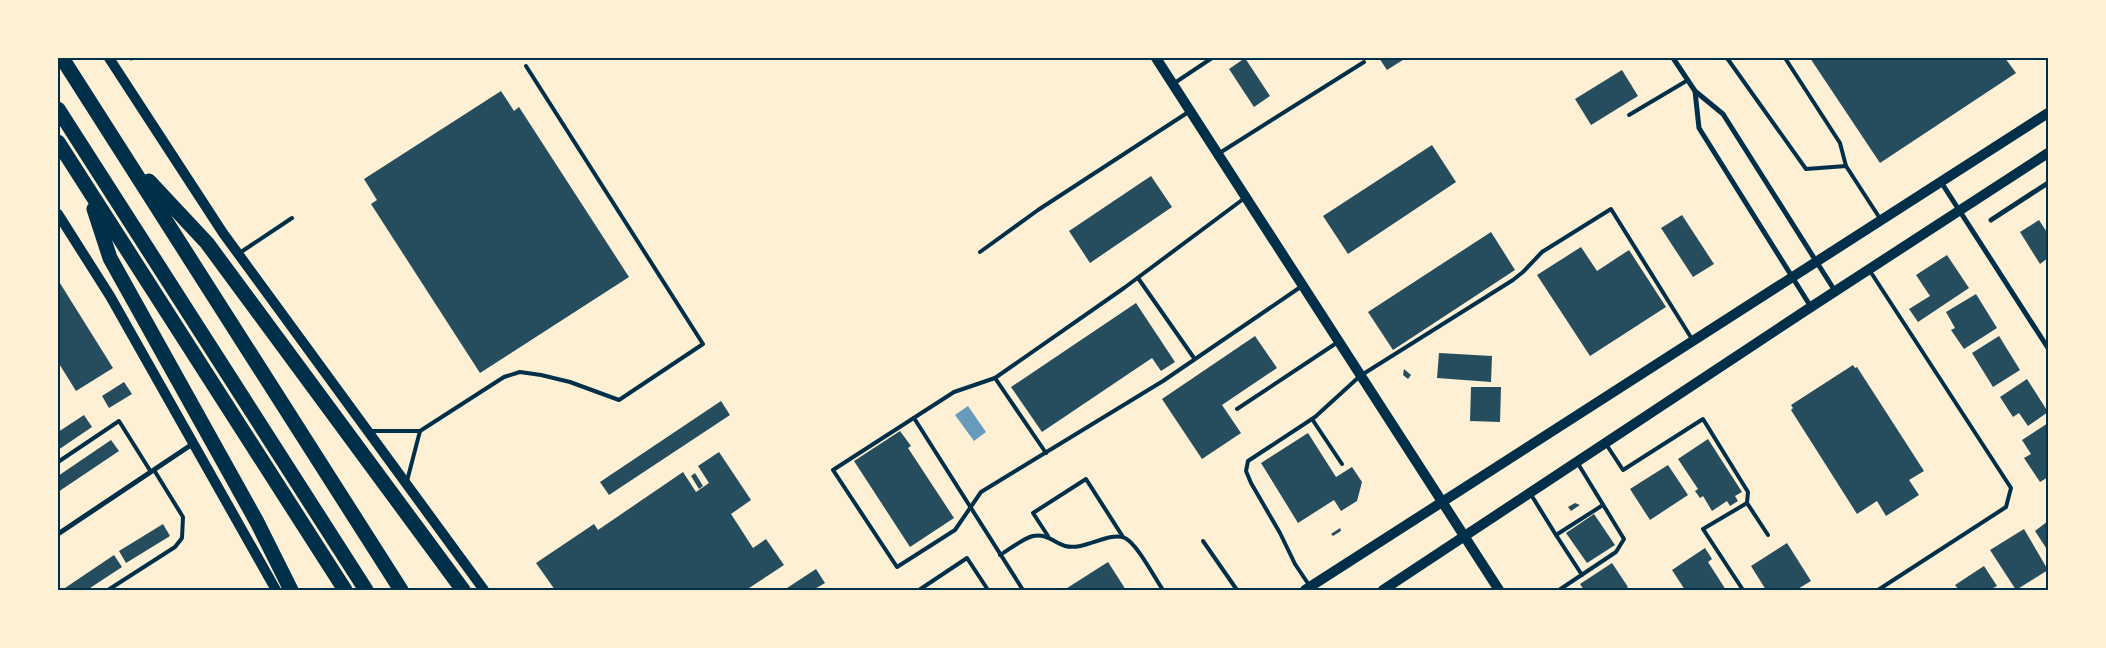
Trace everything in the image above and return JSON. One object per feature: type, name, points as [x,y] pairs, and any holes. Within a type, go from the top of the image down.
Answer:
[{"type":"highway","points":[[62,58],[401,590]]},
{"type":"highway","points":[[58,109],[366,590]]},
{"type":"highway","points":[[58,142],[345,590]]},
{"type":"highway","points":[[123,153],[207,243],[463,590]]},
{"type":"highway","points":[[87,189],[110,258],[257,522],[291,590]]},
{"type":"main road","points":[[109,58],[238,254],[484,590]]},
{"type":"main road","points":[[1156,58],[1499,590]]},
{"type":"main road","points":[[1308,589],[2048,113]]},
{"type":"main road","points":[[1383,590],[1835,291],[2048,153]]},
{"type":"main road","points":[[58,214],[110,296],[276,590]]},
{"type":"street","points":[[1673,58],[1695,91],[1723,114],[1835,291]]},
{"type":"street","points":[[1695,91],[1700,128],[1811,307]]},
{"type":"street","points":[[1941,182],[2048,348]]},
{"type":"street","points":[[1991,220],[2048,183]]},
{"type":"street","points":[[58,534],[194,443]]},
{"type":"lane","points":[[1173,84],[1212,58]]},
{"type":"lane","points":[[1727,58],[1806,169],[1846,166]]},
{"type":"lane","points":[[1785,58],[1840,143],[1846,166],[1882,220]]},
{"type":"lane","points":[[1218,154],[1364,62]]},
{"type":"lane","points":[[368,430],[420,431],[504,377],[520,372],[570,382],[619,400],[703,344],[526,66]]},
{"type":"lane","points":[[1629,115],[1688,80]]},
{"type":"lane","points":[[980,252],[1038,210],[1191,111]]},
{"type":"lane","points":[[1246,198],[1138,278],[995,378],[954,392],[833,470],[897,567],[955,530],[981,492],[1163,381],[1194,358],[1303,286]]},
{"type":"lane","points":[[1308,589],[1246,471],[1248,461],[1312,419],[1360,376],[1513,280],[1542,252],[1611,209],[1694,341]]},
{"type":"lane","points":[[238,254],[292,218]]},
{"type":"lane","points":[[1869,269],[2011,488],[2006,508],[1878,590]]},
{"type":"lane","points":[[1138,278],[1194,358]]},
{"type":"lane","points":[[1237,409],[1338,342]]},
{"type":"lane","points":[[995,378],[1046,452]]},
{"type":"lane","points":[[914,418],[1023,590]]},
{"type":"lane","points":[[1312,419],[1342,464]]},
{"type":"lane","points":[[1605,443],[1623,470],[1703,419],[1748,492],[1747,503],[1768,535]]},
{"type":"lane","points":[[58,462],[119,421],[183,517],[182,538],[175,547],[108,590]]},
{"type":"lane","points":[[406,483],[420,431]]},
{"type":"lane","points":[[1559,590],[1616,552],[1624,539],[1577,462]]},
{"type":"lane","points":[[1123,537],[1110,537],[1079,547],[1064,546],[1048,536],[1033,513],[1086,479],[1123,537],[1132,543],[1163,590]]},
{"type":"lane","points":[[1530,493],[1582,575]]},
{"type":"lane","points":[[1743,590],[1703,529],[1747,503]]},
{"type":"lane","points":[[1556,535],[1603,505]]},
{"type":"lane","points":[[1000,555],[1034,536],[1048,536]]},
{"type":"lane","points":[[1203,541],[1237,590]]},
{"type":"lane","points":[[919,590],[967,558],[988,590]]},
{"type":"water","points":[[968,406],[986,432],[974,441],[955,415]]},
{"type":"building","points":[[1245,58],[1270,96],[1254,107],[1229,69]]},
{"type":"building","points":[[1379,58],[1406,58],[1387,70]]},
{"type":"building","points":[[1810,58],[2005,58],[2016,73],[1880,163]]},
{"type":"building","points":[[1622,70],[1638,96],[1591,125],[1575,99]]},
{"type":"building","points":[[501,91],[514,111],[519,107],[629,277],[480,373],[371,204],[377,200],[364,179]]},
{"type":"building","points":[[1432,145],[1456,182],[1348,254],[1323,216]]},
{"type":"building","points":[[1151,176],[1172,207],[1090,263],[1069,231]]},
{"type":"building","points":[[1682,215],[1714,264],[1693,277],[1661,228]]},
{"type":"building","points":[[2039,220],[2048,234],[2048,258],[2040,264],[2020,232]]},
{"type":"building","points":[[1491,232],[1515,270],[1393,350],[1368,312]]},
{"type":"building","points":[[1581,247],[1597,271],[1629,250],[1666,307],[1590,356],[1537,275]]},
{"type":"building","points":[[1947,255],[1969,288],[1918,322],[1909,309],[1930,296],[1916,275]]},
{"type":"building","points":[[58,280],[113,368],[76,391],[58,362]]},
{"type":"building","points":[[1976,294],[1997,328],[1964,349],[1951,330],[1955,328],[1946,312]]},
{"type":"building","points":[[1136,303],[1175,362],[1161,371],[1152,358],[1042,432],[1011,387]]},
{"type":"building","points":[[1255,336],[1277,368],[1222,405],[1241,433],[1202,459],[1162,399]]},
{"type":"building","points":[[1999,336],[2020,370],[1993,387],[1972,353]]},
{"type":"building","points":[[1439,353],[1492,356],[1491,382],[1437,378]]},
{"type":"building","points":[[1853,365],[1855,368],[1857,367],[1924,471],[1909,480],[1919,495],[1886,516],[1877,501],[1857,514],[1791,410],[1793,408],[1791,405]]},
{"type":"building","points":[[1404,369],[1411,375],[1408,379],[1403,375]]},
{"type":"building","points":[[2027,379],[2048,412],[2028,426],[2019,413],[2013,417],[2000,397]]},
{"type":"building","points":[[124,382],[132,394],[109,408],[102,396]]},
{"type":"building","points":[[1471,387],[1501,387],[1500,422],[1470,421]]},
{"type":"building","points":[[721,401],[730,415],[609,495],[600,482]]},
{"type":"building","points":[[84,415],[92,427],[58,450],[58,432]]},
{"type":"building","points":[[2048,423],[2048,477],[2040,482],[2024,458],[2031,454],[2022,440]]},
{"type":"building","points":[[900,431],[911,446],[908,448],[954,518],[910,547],[854,461]]},
{"type":"building","points":[[1308,433],[1336,477],[1352,467],[1362,482],[1357,501],[1341,511],[1334,500],[1298,523],[1261,463]]},
{"type":"building","points":[[1708,439],[1742,492],[1735,496],[1738,501],[1730,506],[1727,501],[1712,511],[1703,496],[1700,498],[1695,491],[1698,489],[1678,459]]},
{"type":"building","points":[[111,440],[119,451],[58,492],[58,476]]},
{"type":"building","points":[[719,452],[751,500],[731,514],[753,548],[766,539],[784,565],[746,590],[555,590],[536,563],[594,524],[598,530],[683,472],[696,492],[709,483],[698,466]]},
{"type":"building","points":[[1668,465],[1688,495],[1650,520],[1630,489]]},
{"type":"building","points":[[695,473],[703,486],[699,489],[691,476]]},
{"type":"building","points":[[1575,503],[1580,505],[1571,511],[1568,507]]},
{"type":"building","points":[[1594,514],[1615,545],[1587,563],[1566,533]]},
{"type":"building","points":[[2048,521],[2048,551],[2035,531]]},
{"type":"building","points":[[163,524],[170,536],[126,563],[119,551]]},
{"type":"building","points":[[1340,528],[1341,531],[1333,536],[1331,534]]},
{"type":"building","points":[[2024,529],[2048,570],[2016,590],[1990,550]]},
{"type":"building","points":[[1787,543],[1811,581],[1796,590],[1766,590],[1751,566]]},
{"type":"building","points":[[1705,548],[1712,559],[1708,562],[1726,590],[1685,590],[1672,570]]},
{"type":"building","points":[[114,555],[122,567],[87,590],[62,590]]},
{"type":"building","points":[[1108,562],[1126,590],[1064,590]]},
{"type":"building","points":[[1612,563],[1628,587],[1624,590],[1584,590],[1580,584]]},
{"type":"building","points":[[1984,566],[1997,586],[1993,588],[1995,590],[1959,590],[1955,585]]},
{"type":"building","points":[[816,569],[825,583],[813,590],[784,590]]}]
